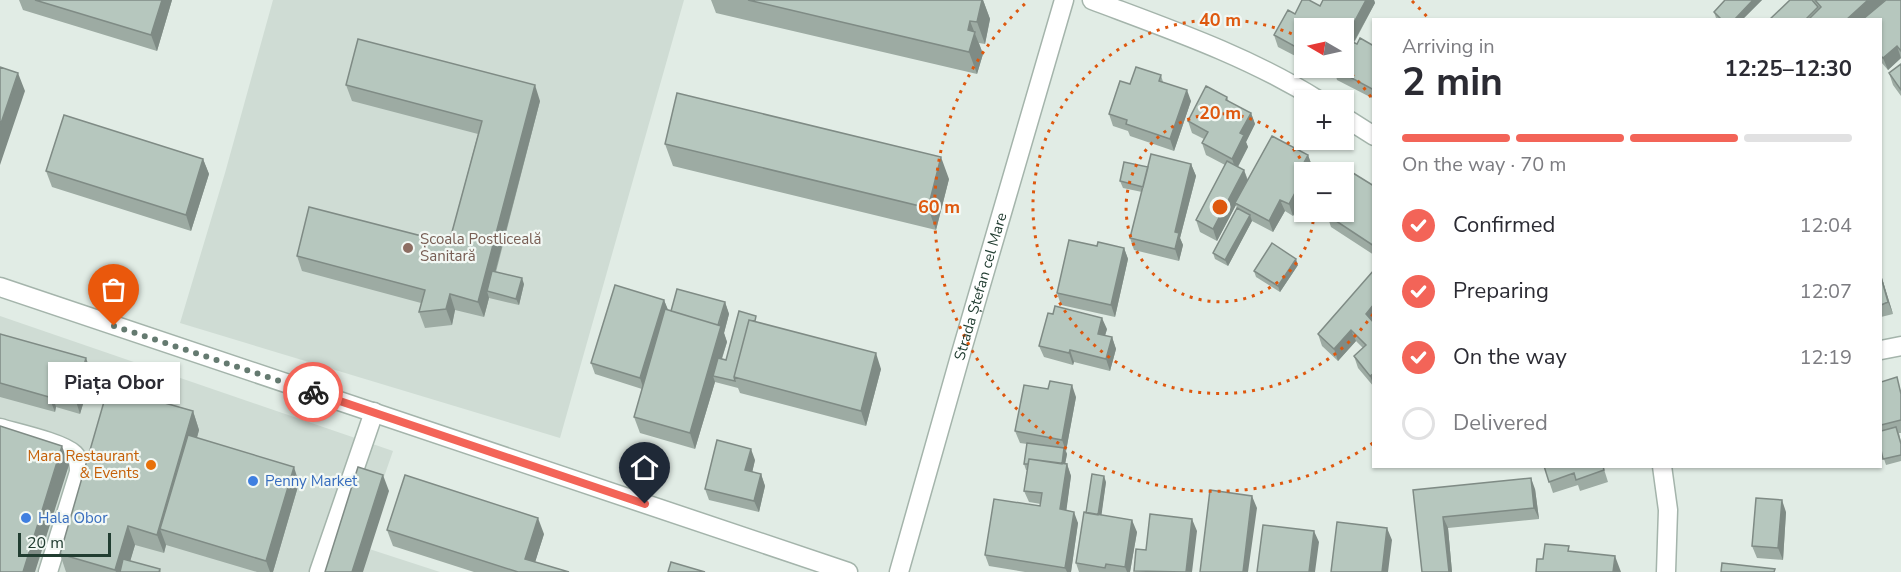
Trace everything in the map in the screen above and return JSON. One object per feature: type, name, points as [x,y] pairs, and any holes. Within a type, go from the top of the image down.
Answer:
[{"type":"street","name":"Strada Ștefan cel Mare","points":[[899,572],[1064,0]]},
{"type":"street","points":[[1092,0],[1182,34],[1261,68],[1300,90]]},
{"type":"street","points":[[1354,123],[1372,135]]},
{"type":"street","points":[[0,287],[848,572]]},
{"type":"street","points":[[1882,350],[1901,346]]},
{"type":"street","points":[[319,572],[374,412]]},
{"type":"street","points":[[0,428],[64,447],[75,454],[79,462],[79,472],[48,572]]},
{"type":"street","points":[[1662,468],[1668,510],[1666,572]]},
{"type":"shaded area","name":"Școala Postliceală Sanitară","points":[[273,0],[684,0],[560,438],[180,323]]},
{"type":"shaded area","points":[[0,316],[393,451],[360,546],[440,572],[0,572]]},
{"type":"building","points":[[35,0],[162,0],[151,35]]},
{"type":"building","points":[[748,0],[982,0],[977,22],[970,21],[968,30],[975,32],[969,52]]},
{"type":"building","points":[[1302,0],[1309,0],[1320,6],[1323,0],[1366,0],[1354,22],[1354,18],[1294,18],[1294,46],[1274,35],[1288,10],[1295,14]]},
{"type":"building","points":[[1725,0],[1753,0],[1736,18],[1720,18],[1714,12]]},
{"type":"building","points":[[1790,0],[1812,0],[1818,7],[1807,18],[1771,18]]},
{"type":"building","points":[[1815,0],[1868,0],[1848,18],[1810,18],[1821,7]]},
{"type":"building","points":[[1886,0],[1901,0],[1901,51],[1897,46],[1883,58],[1882,18],[1864,18]]},
{"type":"building","points":[[1360,38],[1372,45],[1372,89],[1352,78],[1354,78],[1354,43],[1357,44]]},
{"type":"building","name":"Școala Postliceală Sanitară","points":[[358,39],[535,85],[478,302],[450,294],[446,309],[419,312],[425,290],[297,256],[309,207],[449,243],[482,121],[346,85]]},
{"type":"building","points":[[1901,64],[1901,90],[1889,73]]},
{"type":"building","points":[[0,67],[18,73],[0,126]]},
{"type":"building","points":[[1136,67],[1161,75],[1159,81],[1187,90],[1170,139],[1126,124],[1127,120],[1109,114],[1120,81],[1130,84]]},
{"type":"building","points":[[1206,86],[1251,113],[1240,133],[1244,135],[1232,159],[1202,143],[1208,132],[1188,121]]},
{"type":"building","points":[[677,93],[941,157],[928,208],[665,144]]},
{"type":"building","points":[[64,115],[203,159],[186,215],[46,171]]},
{"type":"building","points":[[1272,136],[1294,148],[1294,150],[1308,155],[1304,162],[1294,162],[1294,195],[1289,204],[1280,200],[1269,221],[1235,203]]},
{"type":"building","points":[[1151,154],[1191,164],[1175,232],[1179,233],[1175,249],[1130,238]]},
{"type":"building","points":[[1227,161],[1244,170],[1213,229],[1196,220]]},
{"type":"building","points":[[1124,162],[1148,167],[1143,187],[1120,181]]},
{"type":"building","points":[[1354,174],[1372,185],[1372,245],[1338,222],[1354,222]]},
{"type":"building","points":[[1237,208],[1250,215],[1225,260],[1213,253]]},
{"type":"building","points":[[1069,240],[1097,246],[1098,242],[1124,248],[1111,305],[1057,293]]},
{"type":"building","points":[[1272,243],[1296,259],[1278,286],[1254,271]]},
{"type":"building","points":[[492,271],[522,278],[516,299],[487,291]]},
{"type":"building","points":[[1372,272],[1372,306],[1366,314],[1372,321],[1372,374],[1370,376],[1354,356],[1366,345],[1351,330],[1334,349],[1318,334]]},
{"type":"building","points":[[1882,281],[1888,302],[1882,305]]},
{"type":"building","points":[[615,285],[664,300],[640,378],[591,363]]},
{"type":"building","points":[[677,289],[725,302],[718,325],[671,311]]},
{"type":"building","points":[[1055,306],[1102,318],[1098,334],[1112,337],[1106,359],[1070,350],[1069,353],[1039,346],[1048,313],[1053,314]]},
{"type":"building","points":[[665,309],[721,326],[690,433],[634,417]]},
{"type":"building","points":[[739,311],[756,316],[755,321],[749,320],[734,377],[735,381],[713,376],[718,358],[726,360]]},
{"type":"building","points":[[749,320],[876,353],[861,411],[734,377]]},
{"type":"building","points":[[0,334],[86,358],[75,398],[51,391],[49,397],[0,383]]},
{"type":"building","points":[[112,374],[157,387],[154,400],[193,411],[157,535],[128,526],[115,570],[60,554]]},
{"type":"building","points":[[1897,377],[1901,394],[1901,420],[1882,425],[1882,382]]},
{"type":"building","points":[[1050,381],[1072,385],[1062,440],[1015,431],[1024,385],[1048,389]]},
{"type":"building","name":"Hala Obor","points":[[0,426],[62,446],[23,572],[0,572]]},
{"type":"building","points":[[1896,427],[1901,444],[1901,455],[1883,459],[1882,431]]},
{"type":"building","points":[[188,435],[294,467],[266,561],[160,529]]},
{"type":"building","points":[[717,440],[751,449],[745,470],[761,474],[754,501],[705,489]]},
{"type":"building","points":[[1027,443],[1064,448],[1062,464],[1029,459],[1028,464],[1024,464]]},
{"type":"building","points":[[1029,459],[1067,464],[1060,509],[1074,512],[1065,568],[985,555],[994,499],[1040,506],[1042,493],[1024,491]]},
{"type":"building","points":[[358,467],[383,475],[352,572],[325,572]]},
{"type":"building","points":[[1545,468],[1604,468],[1604,470],[1576,480],[1574,473],[1549,482]]},
{"type":"building","points":[[1092,474],[1104,476],[1098,515],[1086,513]]},
{"type":"building","points":[[405,475],[538,518],[525,559],[569,572],[518,572],[387,530]]},
{"type":"building","points":[[1531,478],[1534,508],[1443,517],[1449,572],[1422,572],[1413,490]]},
{"type":"building","points":[[1210,490],[1252,496],[1243,572],[1200,572]]},
{"type":"building","points":[[1756,498],[1782,500],[1778,548],[1752,546]]},
{"type":"building","points":[[1084,512],[1132,520],[1125,567],[1106,564],[1105,568],[1076,563]]},
{"type":"building","points":[[1150,514],[1192,519],[1186,572],[1134,571],[1136,549],[1146,550]]},
{"type":"building","points":[[1337,522],[1387,528],[1382,572],[1331,572]]},
{"type":"building","points":[[1263,525],[1314,531],[1309,572],[1257,572]]},
{"type":"building","points":[[1545,544],[1569,546],[1568,551],[1615,556],[1613,572],[1536,572],[1537,559],[1543,559]]},
{"type":"building","points":[[123,559],[160,569],[159,572],[120,572]]},
{"type":"building","points":[[671,562],[705,572],[668,572]]},
{"type":"building","points":[[1722,563],[1775,569],[1774,572],[1721,572]]},
{"type":"way so far","points":[[114,326],[313,392]]},
{"type":"place","name":"Școala Postliceală Sanitară","points":[[408,248]]},
{"type":"place","name":"Piața Obor","points":[[114,326]]},
{"type":"place","name":"Mara Restaurant & Events","points":[[151,465]]},
{"type":"place","name":"Penny Market","points":[[253,481]]},
{"type":"place","name":"Hala Obor","points":[[26,518]]},
{"type":"route","points":[[313,392],[645,504]]}]
